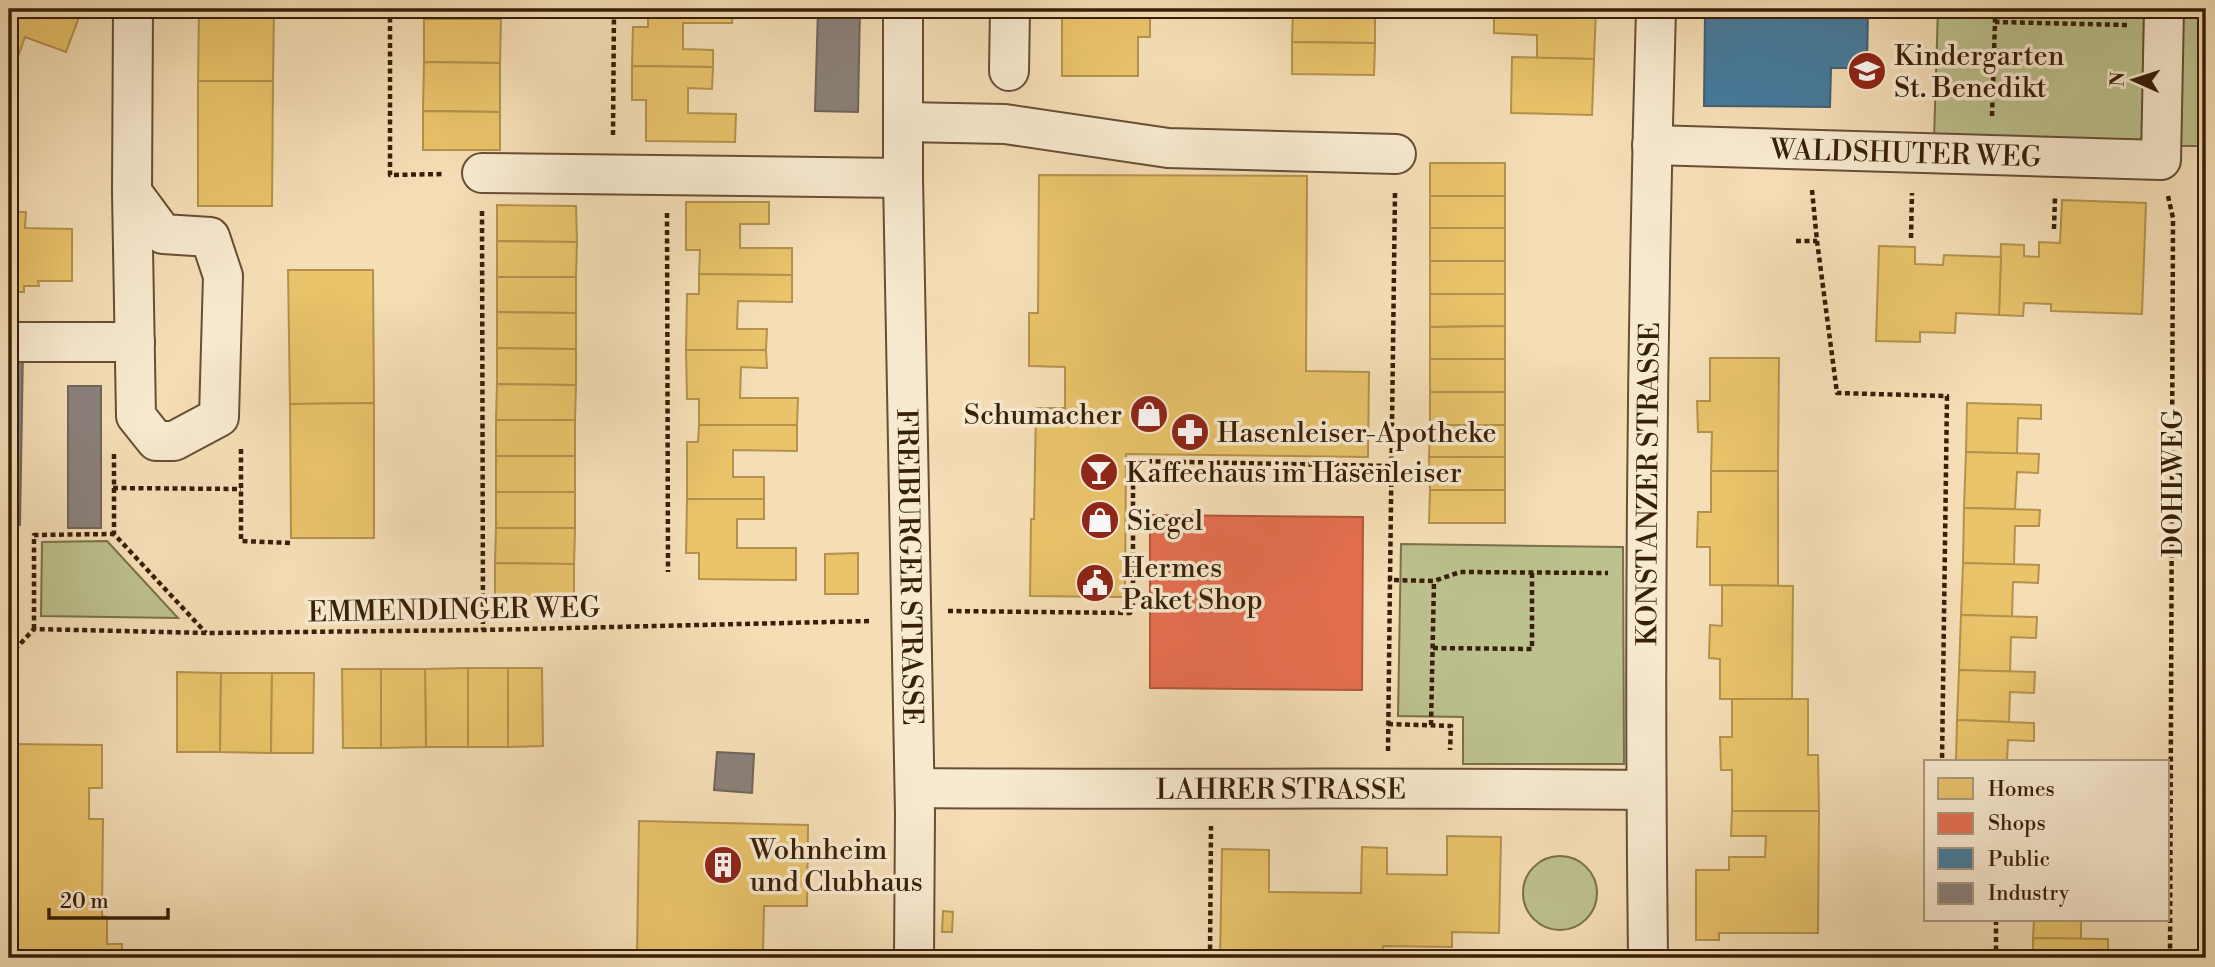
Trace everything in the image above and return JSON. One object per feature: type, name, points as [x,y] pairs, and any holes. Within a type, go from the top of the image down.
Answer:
[{"type":"street","points":[[132,192],[163,234],[209,237],[223,276],[219,417],[174,441],[156,441],[136,416],[132,192],[133,9]]},
{"type":"street","name":"FREIBURGER STRASSE","points":[[903,9],[903,178],[915,788],[914,958]]},
{"type":"street","points":[[1009,71],[1010,9]]},
{"type":"street","name":"KONSTANZER STRASSE","points":[[1648,958],[1647,559],[1656,9]]},
{"type":"street","points":[[2161,160],[2164,17]]},
{"type":"street","points":[[903,122],[1005,124],[1168,148],[1395,154]]},
{"type":"street","name":"WALDSHUTER WEG","points":[[1652,145],[2161,160]]},
{"type":"street","points":[[482,173],[903,178]]},
{"type":"street","points":[[9,342],[135,342]]},
{"type":"street","name":"LAHRER STRASSE","points":[[915,788],[1211,790],[1388,787],[1646,790]]},
{"type":"path","points":[[390,9],[390,176],[482,173],[483,630]]},
{"type":"path","points":[[612,174],[614,9]]},
{"type":"path","points":[[1992,155],[1995,9]]},
{"type":"path","points":[[1995,22],[2164,17]]},
{"type":"path","points":[[1809,151],[1817,241],[1837,393],[1947,396],[1942,760]]},
{"type":"path","points":[[1388,787],[1395,154]]},
{"type":"path","name":"DOHLWEG","points":[[2161,160],[2173,218],[2170,958]]},
{"type":"path","points":[[667,174],[668,572]]},
{"type":"path","points":[[1796,241],[1817,241]]},
{"type":"path","points":[[114,447],[114,534],[207,633]]},
{"type":"path","name":"EMMENDINGER WEG","points":[[34,629],[207,633],[483,630],[911,620],[940,611],[1130,613],[1133,604],[1133,461],[1391,466]]},
{"type":"path","points":[[113,488],[241,489]]},
{"type":"path","points":[[9,656],[34,629],[34,535],[114,534]]},
{"type":"path","points":[[1390,580],[1434,581],[1460,572],[1623,573],[1647,559]]},
{"type":"path","points":[[1433,648],[1532,649],[1532,573]]},
{"type":"path","points":[[1431,725],[1434,581]]},
{"type":"path","points":[[1388,724],[1451,726],[1450,788]]},
{"type":"path","points":[[1210,958],[1211,790]]},
{"type":"path","points":[[1996,922],[1996,958]]},
{"type":"green space","points":[[1938,9],[2144,9],[2143,143],[1934,139]]},
{"type":"green space","points":[[2182,9],[2206,9],[2206,146],[2181,146]]},
{"type":"green space","points":[[107,541],[178,618],[41,616],[42,542]]},
{"type":"green space","points":[[1401,544],[1623,547],[1624,764],[1463,764],[1463,717],[1398,716]]},
{"type":"green space","points":[[1553,856],[1567,856],[1581,862],[1591,872],[1597,893],[1591,914],[1581,924],[1567,930],[1553,930],[1539,924],[1529,914],[1523,900],[1523,886],[1529,872],[1539,862]]},
{"type":"building: Homes","points":[[9,9],[82,9],[66,52],[25,37],[12,73],[9,72]]},
{"type":"building: Homes","points":[[199,9],[274,9],[273,81],[198,81]]},
{"type":"building: Homes","points":[[424,9],[501,9],[501,19],[424,19]]},
{"type":"building: Homes","points":[[648,9],[733,9],[732,23],[683,23],[683,49],[713,50],[713,67],[632,66],[633,27],[648,27]]},
{"type":"building: Homes","points":[[1086,9],[1150,9],[1150,37],[1138,37],[1138,76],[1062,76],[1062,18],[1086,18]]},
{"type":"building: Homes","points":[[1375,9],[1375,11],[1293,10]]},
{"type":"building: Homes","points":[[1494,9],[1596,9],[1594,59],[1537,58],[1537,35],[1494,33]]},
{"type":"building: Homes","points":[[1723,9],[1723,12],[1679,11]]},
{"type":"building: Homes","points":[[1293,10],[1375,11],[1375,43],[1292,42]]},
{"type":"building: Homes","points":[[424,19],[501,19],[500,63],[424,62]]},
{"type":"building: Homes","points":[[1292,42],[1375,43],[1374,75],[1292,74]]},
{"type":"building: Homes","points":[[1512,57],[1594,59],[1592,115],[1511,113]]},
{"type":"building: Homes","points":[[424,62],[500,63],[500,112],[423,111]]},
{"type":"building: Homes","points":[[632,66],[713,67],[712,89],[688,88],[688,113],[736,114],[735,142],[646,141],[646,100],[632,100]]},
{"type":"building: Homes","points":[[198,81],[273,81],[272,206],[198,206]]},
{"type":"building: Homes","points":[[423,111],[500,112],[500,150],[423,150]]},
{"type":"building: Homes","points":[[1430,163],[1505,163],[1505,196],[1430,196]]},
{"type":"building: Homes","points":[[1039,175],[1307,176],[1306,371],[1369,372],[1368,457],[1126,454],[1125,597],[1030,596],[1036,408],[1065,408],[1065,367],[1029,366],[1029,313],[1038,313]]},
{"type":"building: Homes","points":[[1430,196],[1505,196],[1505,228],[1430,228]]},
{"type":"building: Homes","points":[[2062,200],[2146,203],[2142,314],[2051,311],[2051,304],[2024,303],[2023,316],[1999,315],[2001,244],[2024,245],[2024,256],[2039,257],[2039,242],[2060,243]]},
{"type":"building: Homes","points":[[686,202],[769,202],[769,224],[740,224],[740,248],[792,248],[792,275],[699,274],[700,250],[686,250]]},
{"type":"building: Homes","points":[[497,205],[576,206],[577,242],[497,241]]},
{"type":"building: Homes","points":[[9,212],[26,212],[25,228],[72,229],[72,281],[38,281],[39,286],[24,286],[24,292],[9,292]]},
{"type":"building: Homes","points":[[1430,228],[1505,228],[1505,261],[1430,261]]},
{"type":"building: Homes","points":[[497,241],[577,242],[576,277],[497,277]]},
{"type":"building: Homes","points":[[1879,246],[1915,247],[1915,264],[1943,265],[1944,255],[2001,257],[1999,315],[1956,313],[1955,333],[1920,332],[1920,342],[1876,341]]},
{"type":"building: Homes","points":[[1430,261],[1505,261],[1505,294],[1430,294]]},
{"type":"building: Homes","points":[[288,270],[373,270],[374,403],[290,404]]},
{"type":"building: Homes","points":[[699,274],[792,275],[792,302],[738,301],[737,329],[767,329],[766,350],[686,350],[687,294],[699,294]]},
{"type":"building: Homes","points":[[497,277],[576,277],[576,313],[497,312]]},
{"type":"building: Homes","points":[[1430,294],[1505,294],[1505,326],[1430,327]]},
{"type":"building: Homes","points":[[497,312],[576,313],[576,349],[497,348]]},
{"type":"building: Homes","points":[[1505,326],[1505,359],[1430,359],[1430,327]]},
{"type":"building: Homes","points":[[497,348],[576,349],[576,385],[497,384]]},
{"type":"building: Homes","points":[[686,350],[766,350],[767,368],[741,367],[740,398],[798,398],[797,425],[699,425],[699,399],[687,399]]},
{"type":"building: Homes","points":[[1710,358],[1779,358],[1778,471],[1711,471],[1712,432],[1698,432],[1697,401],[1710,401]]},
{"type":"building: Homes","points":[[1430,359],[1505,359],[1505,392],[1430,392]]},
{"type":"building: Homes","points":[[497,384],[576,385],[575,420],[496,420]]},
{"type":"building: Homes","points":[[1430,392],[1505,392],[1505,425],[1430,425]]},
{"type":"building: Homes","points":[[374,403],[374,538],[291,538],[290,404]]},
{"type":"building: Homes","points":[[1967,403],[2041,405],[2041,419],[2018,418],[2017,454],[1966,452]]},
{"type":"building: Homes","points":[[496,420],[575,420],[575,456],[496,456]]},
{"type":"building: Homes","points":[[699,425],[797,425],[797,451],[733,450],[733,477],[764,477],[764,499],[687,499],[687,442],[698,442]]},
{"type":"building: Homes","points":[[1430,425],[1505,425],[1505,457],[1429,457]]},
{"type":"building: Homes","points":[[1966,452],[2039,454],[2038,473],[2017,472],[2015,509],[1964,508]]},
{"type":"building: Homes","points":[[496,456],[575,456],[575,492],[496,492]]},
{"type":"building: Homes","points":[[1429,457],[1505,457],[1505,490],[1430,490]]},
{"type":"building: Homes","points":[[1711,471],[1778,471],[1778,586],[1710,585],[1710,547],[1697,547],[1698,512],[1711,512]]},
{"type":"building: Homes","points":[[1430,490],[1505,490],[1505,523],[1429,523]]},
{"type":"building: Homes","points":[[496,492],[575,492],[575,528],[496,528]]},
{"type":"building: Homes","points":[[687,499],[764,499],[764,519],[737,519],[737,548],[796,548],[796,580],[699,579],[699,553],[686,553]]},
{"type":"building: Homes","points":[[1964,508],[2040,510],[2039,526],[2015,526],[2014,565],[1963,563]]},
{"type":"building: Homes","points":[[496,528],[575,528],[574,564],[495,563]]},
{"type":"building: Homes","points":[[858,553],[858,594],[825,594],[825,554]]},
{"type":"building: Homes","points":[[495,563],[574,564],[574,599],[495,599]]},
{"type":"building: Homes","points":[[1963,563],[2039,565],[2038,583],[2013,582],[2012,617],[1961,615]]},
{"type":"building: Homes","points":[[1722,585],[1793,586],[1792,699],[1720,699],[1720,659],[1709,658],[1710,625],[1722,626]]},
{"type":"building: Homes","points":[[1961,615],[2037,617],[2036,638],[2011,637],[2010,672],[1959,670]]},
{"type":"building: Homes","points":[[468,668],[508,668],[508,747],[468,747]]},
{"type":"building: Homes","points":[[468,668],[468,747],[426,747],[425,669]]},
{"type":"building: Homes","points":[[508,668],[542,668],[543,746],[508,747]]},
{"type":"building: Homes","points":[[342,669],[381,669],[381,748],[343,748]]},
{"type":"building: Homes","points":[[381,669],[425,669],[426,747],[381,748]]},
{"type":"building: Homes","points":[[1959,670],[2035,672],[2034,693],[2010,692],[2009,722],[1957,720]]},
{"type":"building: Homes","points":[[177,672],[221,673],[220,752],[177,752]]},
{"type":"building: Homes","points":[[221,673],[272,673],[271,753],[220,752]]},
{"type":"building: Homes","points":[[272,673],[314,673],[313,753],[271,753]]},
{"type":"building: Homes","points":[[1732,699],[1808,699],[1808,755],[1818,755],[1819,811],[1732,811],[1732,770],[1721,770],[1720,737],[1732,737]]},
{"type":"building: Homes","points":[[1957,720],[2034,723],[2034,741],[2008,740],[2007,760],[1956,760]]},
{"type":"building: Homes","points":[[9,744],[102,745],[102,788],[89,788],[89,819],[103,819],[102,916],[107,917],[107,944],[122,944],[122,958],[13,958],[13,952],[9,952]]},
{"type":"building: Homes","points":[[1732,811],[1819,811],[1818,933],[1719,933],[1719,940],[1696,940],[1696,870],[1729,870],[1729,857],[1765,857],[1766,836],[1731,836]]},
{"type":"building: Homes","name":"Wohnheim und Clubhaus","points":[[639,821],[808,825],[807,906],[764,906],[763,950],[805,950],[805,958],[637,958]]},
{"type":"building: Homes","points":[[1447,836],[1501,837],[1499,933],[1452,932],[1452,947],[1383,946],[1383,955],[1336,954],[1335,958],[1220,958],[1222,849],[1269,850],[1269,892],[1361,893],[1362,847],[1387,848],[1387,874],[1447,875]]},
{"type":"building: Homes","points":[[943,911],[953,912],[952,932],[942,932]]},
{"type":"building: Homes","points":[[2034,922],[2081,922],[2081,939],[2033,938]]},
{"type":"building: Homes","points":[[2033,938],[2108,939],[2108,956],[2033,958]]},
{"type":"building: Shops","points":[[1150,515],[1363,517],[1362,690],[1150,688]]},
{"type":"building: Public","points":[[1723,9],[1868,9],[1867,68],[1831,68],[1830,107],[1704,106],[1705,12],[1723,12]]},
{"type":"building: Industry","points":[[818,9],[860,9],[858,112],[815,111]]},
{"type":"building: Industry","points":[[9,349],[23,349],[20,525],[9,525]]},
{"type":"building: Industry","points":[[68,386],[101,386],[101,528],[68,528]]},
{"type":"building: Industry","points":[[717,752],[754,754],[752,793],[714,790]]},
{"type":"place","name":"Kindergarten St. Benedikt","points":[[1867,71]]},
{"type":"place","name":"Schumacher","points":[[1149,414]]},
{"type":"place","name":"Hasenleiser-Apotheke","points":[[1190,432]]},
{"type":"place","name":"Kaffeehaus im Hasenleiser","points":[[1099,472]]},
{"type":"place","name":"Siegel","points":[[1100,520]]},
{"type":"place","name":"Hermes Paket Shop","points":[[1095,583]]},
{"type":"place","name":"Wohnheim und Clubhaus","points":[[723,865]]}]
